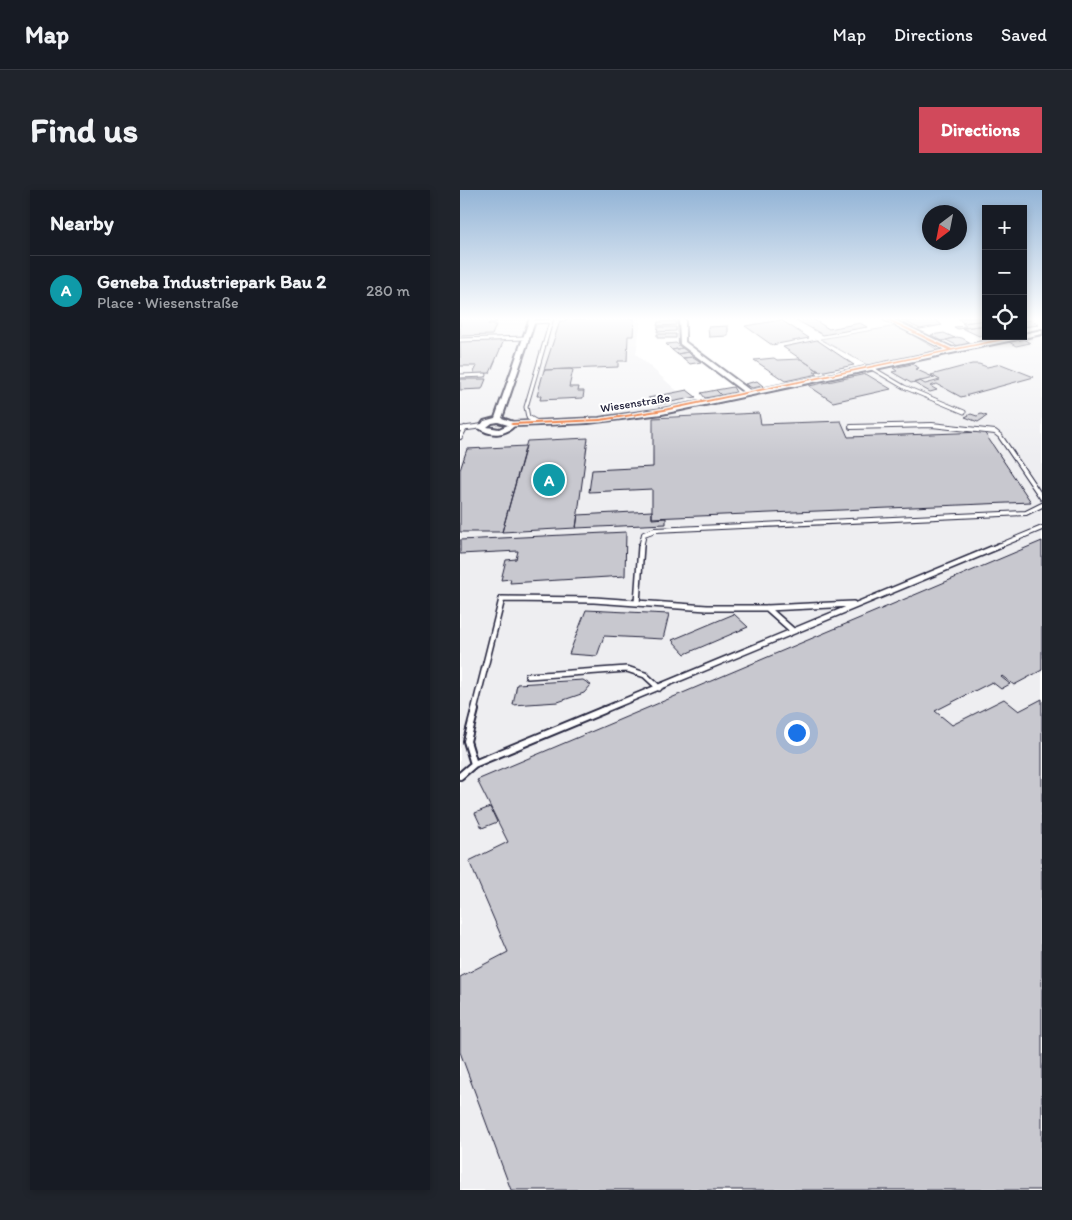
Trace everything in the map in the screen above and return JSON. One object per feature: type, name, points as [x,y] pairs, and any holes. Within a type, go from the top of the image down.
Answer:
[{"type":"street","points":[[498,420],[517,365]]},
{"type":"street","points":[[711,365],[749,393]]},
{"type":"street","name":"Wiesenstraße","points":[[512,424],[610,419],[710,402],[881,365]]},
{"type":"street","points":[[498,420],[509,421],[512,424],[506,429],[498,431],[488,431],[483,426],[487,422],[498,420]]},
{"type":"lane","points":[[538,365],[526,407],[528,417],[538,423]]},
{"type":"lane","points":[[870,367],[904,387],[964,412]]},
{"type":"lane","points":[[460,376],[485,375]]},
{"type":"lane","points":[[460,437],[462,428],[483,426]]},
{"type":"lane","points":[[851,427],[958,426],[995,432],[1000,436],[1042,498]]},
{"type":"lane","points":[[637,603],[641,540],[644,534],[655,530],[1026,513],[1042,505]]},
{"type":"lane","points":[[460,776],[474,764],[1042,528]]},
{"type":"lane","points":[[474,764],[467,741],[502,599],[594,600],[707,608],[767,608],[857,604]]},
{"type":"lane","points":[[767,608],[793,632]]},
{"type":"lane","points":[[528,676],[627,669],[640,671],[649,676],[659,688]]},
{"type":"shaded area","points":[[460,365],[648,365],[695,407],[899,365],[1042,365],[1042,1190],[460,1190]]},
{"type":"shaded area","points":[[867,365],[881,365],[871,367]]},
{"type":"building","points":[[494,365],[490,373],[473,374],[477,366],[460,366]]},
{"type":"building","points":[[546,365],[618,365],[618,367],[544,370]]},
{"type":"building","points":[[761,365],[810,365],[819,371],[814,372],[818,374],[785,381]]},
{"type":"building","points":[[809,365],[854,365],[820,372]]},
{"type":"building","points":[[913,365],[919,368],[915,369],[935,378],[911,383],[892,372],[897,371],[893,368]]},
{"type":"building","points":[[970,365],[987,367],[1003,365],[1034,377],[961,397],[937,384],[930,386],[937,390],[930,392],[914,383],[920,381],[925,384],[940,380],[931,375]]},
{"type":"building","points":[[544,370],[573,370],[569,387],[579,387],[578,391],[584,391],[583,398],[540,400],[541,396],[537,396]]},
{"type":"building","points":[[866,374],[891,389],[833,402],[809,386]]},
{"type":"building","points":[[460,379],[486,379],[482,389],[460,390]]},
{"type":"building","points":[[757,381],[763,386],[752,388],[745,384]]},
{"type":"building","points":[[733,387],[736,392],[721,395],[716,390]]},
{"type":"building","points":[[687,390],[696,397],[656,405],[648,398]]},
{"type":"building","points":[[716,390],[721,395],[705,398],[701,393]]},
{"type":"building","points":[[759,413],[761,424],[841,421],[848,437],[984,432],[1031,502],[652,518],[652,489],[589,492],[592,470],[653,467],[653,418]]},
{"type":"building","points":[[971,414],[987,416],[978,422],[965,417]]},
{"type":"building","points":[[588,438],[576,528],[502,532],[527,441]]},
{"type":"building","points":[[526,446],[502,532],[460,532],[460,470],[467,449]]},
{"type":"building","points":[[652,511],[652,519],[666,518],[666,524],[576,528],[578,515]]},
{"type":"building","points":[[626,532],[625,576],[510,583],[511,579],[501,580],[506,560],[516,559],[518,551],[460,554],[460,540]]},
{"type":"building","points":[[1042,541],[1042,670],[1014,685],[1002,676],[1010,684],[1001,689],[992,682],[935,711],[952,725],[1004,699],[1019,711],[1042,699],[1042,1190],[511,1190],[460,1052],[460,977],[508,952],[469,861],[508,842],[477,780]]},
{"type":"building","points":[[586,610],[669,614],[663,639],[604,636],[597,656],[569,654]]},
{"type":"building","points":[[734,614],[748,627],[685,654],[672,640]]},
{"type":"building","points":[[583,680],[591,685],[584,693],[558,702],[513,705],[517,684]]},
{"type":"building","points":[[490,807],[497,822],[482,828],[475,813]]},
{"type":"cycle path","points":[[512,424],[600,420],[664,410],[883,365]]},
{"type":"place","name":"Geneba Industriepark Bau 2","points":[[549,480]]}]
